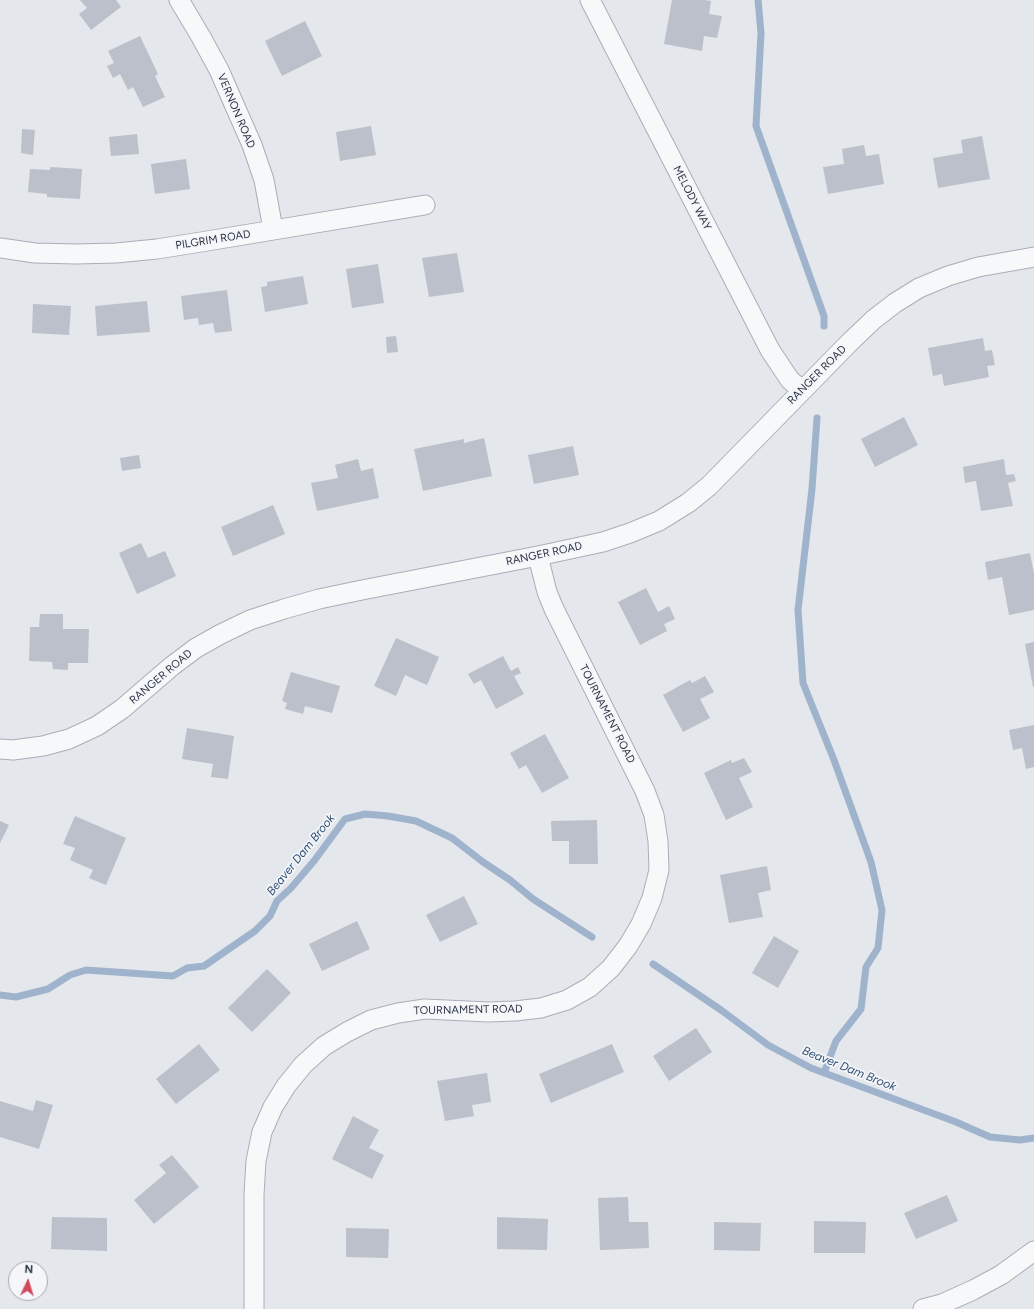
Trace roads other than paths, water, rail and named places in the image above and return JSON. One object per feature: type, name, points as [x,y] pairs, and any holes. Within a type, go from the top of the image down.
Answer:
[{"type":"street","name":"VERNON ROAD","points":[[179,0],[219,70],[246,131],[264,180],[273,230]]},
{"type":"street","name":"MELODY WAY","points":[[590,0],[770,350],[790,380],[802,390]]},
{"type":"street","name":"PILGRIM ROAD","points":[[0,248],[42,253],[116,253],[179,246],[425,205]]},
{"type":"street","name":"RANGER ROAD","points":[[0,749],[13,750],[43,746],[69,739],[97,726],[122,710],[172,666],[196,648],[250,620],[284,608],[320,599],[603,542],[659,521],[688,503],[709,486],[802,390],[873,320],[895,303],[919,288],[948,276],[978,267],[1034,257]]},
{"type":"street","name":"TOURNAMENT ROAD","points":[[254,1309],[254,1195],[256,1161],[262,1132],[273,1107],[286,1086],[303,1065],[324,1046],[347,1032],[371,1020],[398,1013],[425,1009],[488,1012],[515,1011],[541,1008],[567,1000],[590,987],[612,968],[628,946],[641,924],[652,898],[659,870],[658,841],[654,815],[645,791],[554,609],[547,592],[538,556]]},
{"type":"street","points":[[923,1309],[942,1304],[973,1290],[1001,1275],[1034,1251]]},
{"type":"waterway","points":[[758,0],[761,33],[756,126],[824,316],[824,326]]},
{"type":"waterway","points":[[817,418],[812,489],[798,610],[803,683],[834,760],[871,862],[882,910],[878,948],[866,967],[861,1009],[836,1041],[824,1073]]},
{"type":"waterway","name":"Beaver Dam Brook","points":[[0,995],[16,997],[48,989],[70,975],[86,970],[173,976],[187,968],[204,966],[255,931],[270,916],[277,901],[291,888],[314,861],[345,819],[365,814],[416,821],[452,838],[483,862],[510,880],[533,899],[592,937]]},
{"type":"waterway","name":"Beaver Dam Brook","points":[[653,964],[721,1010],[768,1045],[811,1068],[956,1122],[990,1137],[1020,1140],[1034,1138]]}]
